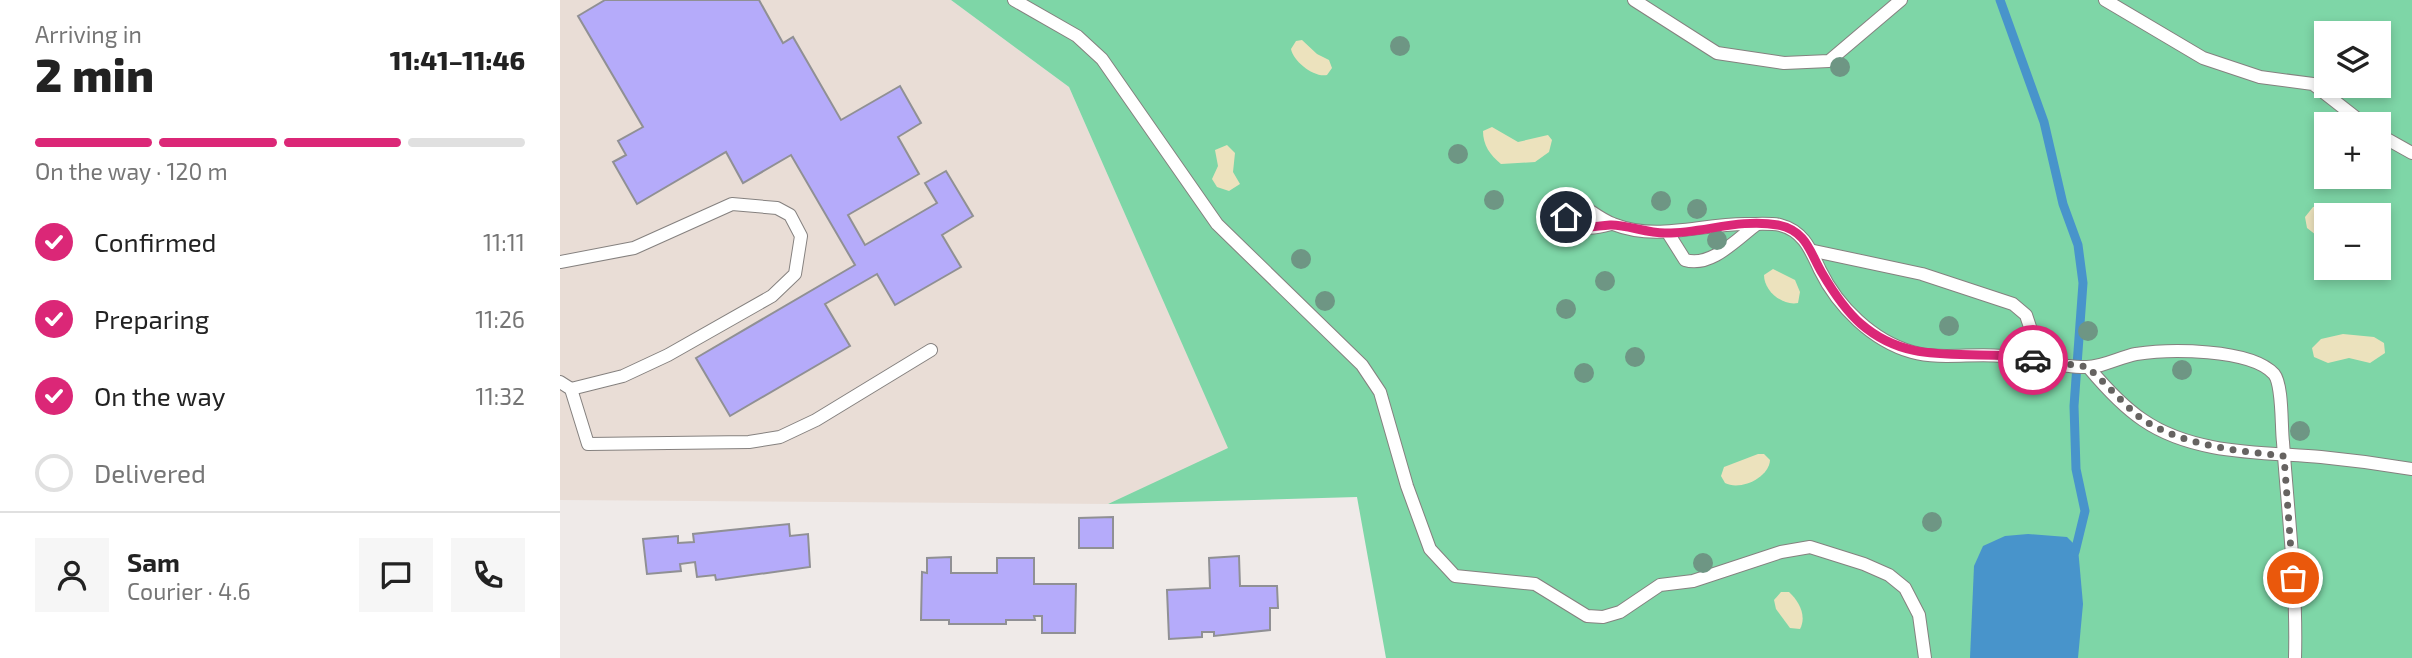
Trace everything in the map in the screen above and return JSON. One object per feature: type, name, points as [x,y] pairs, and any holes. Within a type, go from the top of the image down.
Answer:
[{"type":"lane","points":[[1014,0],[1077,36],[1102,59],[1217,224],[1246,256],[1362,365],[1380,392],[1407,486],[1430,549],[1455,576],[1535,584],[1587,616],[1603,617],[1620,612],[1660,585],[1693,581],[1781,552],[1810,547],[1864,564],[1889,575],[1905,588],[1919,615],[1924,658]]},
{"type":"lane","points":[[1634,0],[1717,53],[1784,62],[1829,61],[1901,0]]},
{"type":"lane","points":[[2105,0],[2203,58],[2260,77],[2313,85],[2348,112]]},
{"type":"lane","points":[[2391,141],[2412,153]]},
{"type":"lane","points":[[560,262],[634,248],[732,204],[776,208],[790,215],[801,236],[795,274],[772,296],[668,355],[623,376],[565,386],[588,444],[749,442],[780,437],[816,419],[931,350]]},
{"type":"lane","points":[[1611,224],[1635,231],[1668,233],[1731,224],[1780,225],[1798,235],[1814,251],[1821,271],[1859,323],[1887,343],[1915,353],[1987,355],[2089,368],[2113,359],[2170,350],[2210,352],[2265,368],[2277,380],[2290,504],[2295,658]]},
{"type":"lane","points":[[1668,233],[1685,260],[1696,263],[1725,248],[1757,224]]},
{"type":"lane","points":[[1814,251],[1922,274],[2013,304],[2026,316],[2032,333],[2032,360]]},
{"type":"lane","points":[[2089,368],[2103,385],[2145,422],[2207,445],[2412,469]]},
{"type":"shaded area","points":[[560,0],[951,0],[1069,87],[1229,449],[1108,504],[560,500]]},
{"type":"green space","points":[[951,0],[2412,0],[2412,658],[1386,658],[1357,497],[1108,504],[1228,448],[1069,87]]},
{"type":"sand","points":[[1302,40],[1317,54],[1329,60],[1332,68],[1327,75],[1310,71],[1296,59],[1291,49],[1296,41]]},
{"type":"sand","points":[[1492,127],[1518,142],[1548,135],[1552,140],[1549,152],[1535,162],[1501,164],[1490,153],[1484,141],[1483,131]]},
{"type":"sand","points":[[1227,145],[1235,153],[1233,172],[1240,184],[1229,191],[1217,187],[1212,179],[1218,166],[1215,150]]},
{"type":"sand","points":[[2313,207],[2314,233],[2307,228],[2305,217]]},
{"type":"sand","points":[[1773,269],[1795,280],[1800,292],[1798,303],[1780,300],[1767,287],[1764,275]]},
{"type":"sand","points":[[2343,334],[2374,337],[2384,343],[2385,353],[2370,363],[2349,358],[2328,363],[2314,357],[2312,348],[2321,339]]},
{"type":"sand","points":[[1764,454],[1770,460],[1765,472],[1746,484],[1725,483],[1721,476],[1724,467]]},
{"type":"sand","points":[[1781,592],[1789,592],[1799,604],[1803,619],[1800,629],[1790,628],[1776,609],[1774,600]]},
{"type":"water","points":[[2028,534],[2067,537],[2078,548],[2083,604],[2078,658],[1970,658],[1974,566],[1983,546],[2005,536]]},
{"type":"building","points":[[605,0],[759,0],[783,43],[793,37],[841,120],[900,86],[921,123],[898,137],[919,174],[848,215],[865,245],[937,203],[925,183],[946,171],[973,216],[942,235],[961,267],[895,305],[877,274],[825,304],[850,346],[730,416],[696,358],[855,265],[791,155],[743,183],[726,152],[637,204],[613,162],[626,155],[618,141],[643,127],[578,16]]},
{"type":"building","points":[[1113,517],[1113,548],[1079,548],[1079,518]]},
{"type":"building","points":[[789,524],[790,536],[808,534],[810,567],[716,580],[715,575],[697,577],[695,562],[680,564],[681,571],[647,574],[643,539],[678,536],[678,543],[694,542],[693,534]]},
{"type":"building","points":[[1239,556],[1240,586],[1277,586],[1278,608],[1270,608],[1270,630],[1214,636],[1214,632],[1202,632],[1202,637],[1169,639],[1167,590],[1210,588],[1209,558]]},
{"type":"building","points":[[951,557],[951,573],[997,573],[997,558],[1034,558],[1034,584],[1076,584],[1075,633],[1042,633],[1042,616],[1034,616],[1035,620],[1006,620],[1006,624],[949,624],[949,620],[921,620],[922,572],[927,573],[927,558]]},
{"type":"waterway","points":[[2000,0],[2044,122],[2063,204],[2078,245],[2083,283],[2074,406],[2076,469],[2085,511],[2075,552]]},
{"type":"way so far","points":[[2033,360],[2053,365],[2089,368],[2130,410],[2145,422],[2170,433],[2207,445],[2284,456],[2290,504],[2293,578]]},
{"type":"route","points":[[1566,217],[1574,225],[1583,228],[1593,229],[1611,224],[1635,231],[1668,233],[1731,224],[1780,225],[1798,235],[1814,251],[1821,271],[1859,323],[1887,343],[1915,353],[1987,355],[2033,360]]}]
